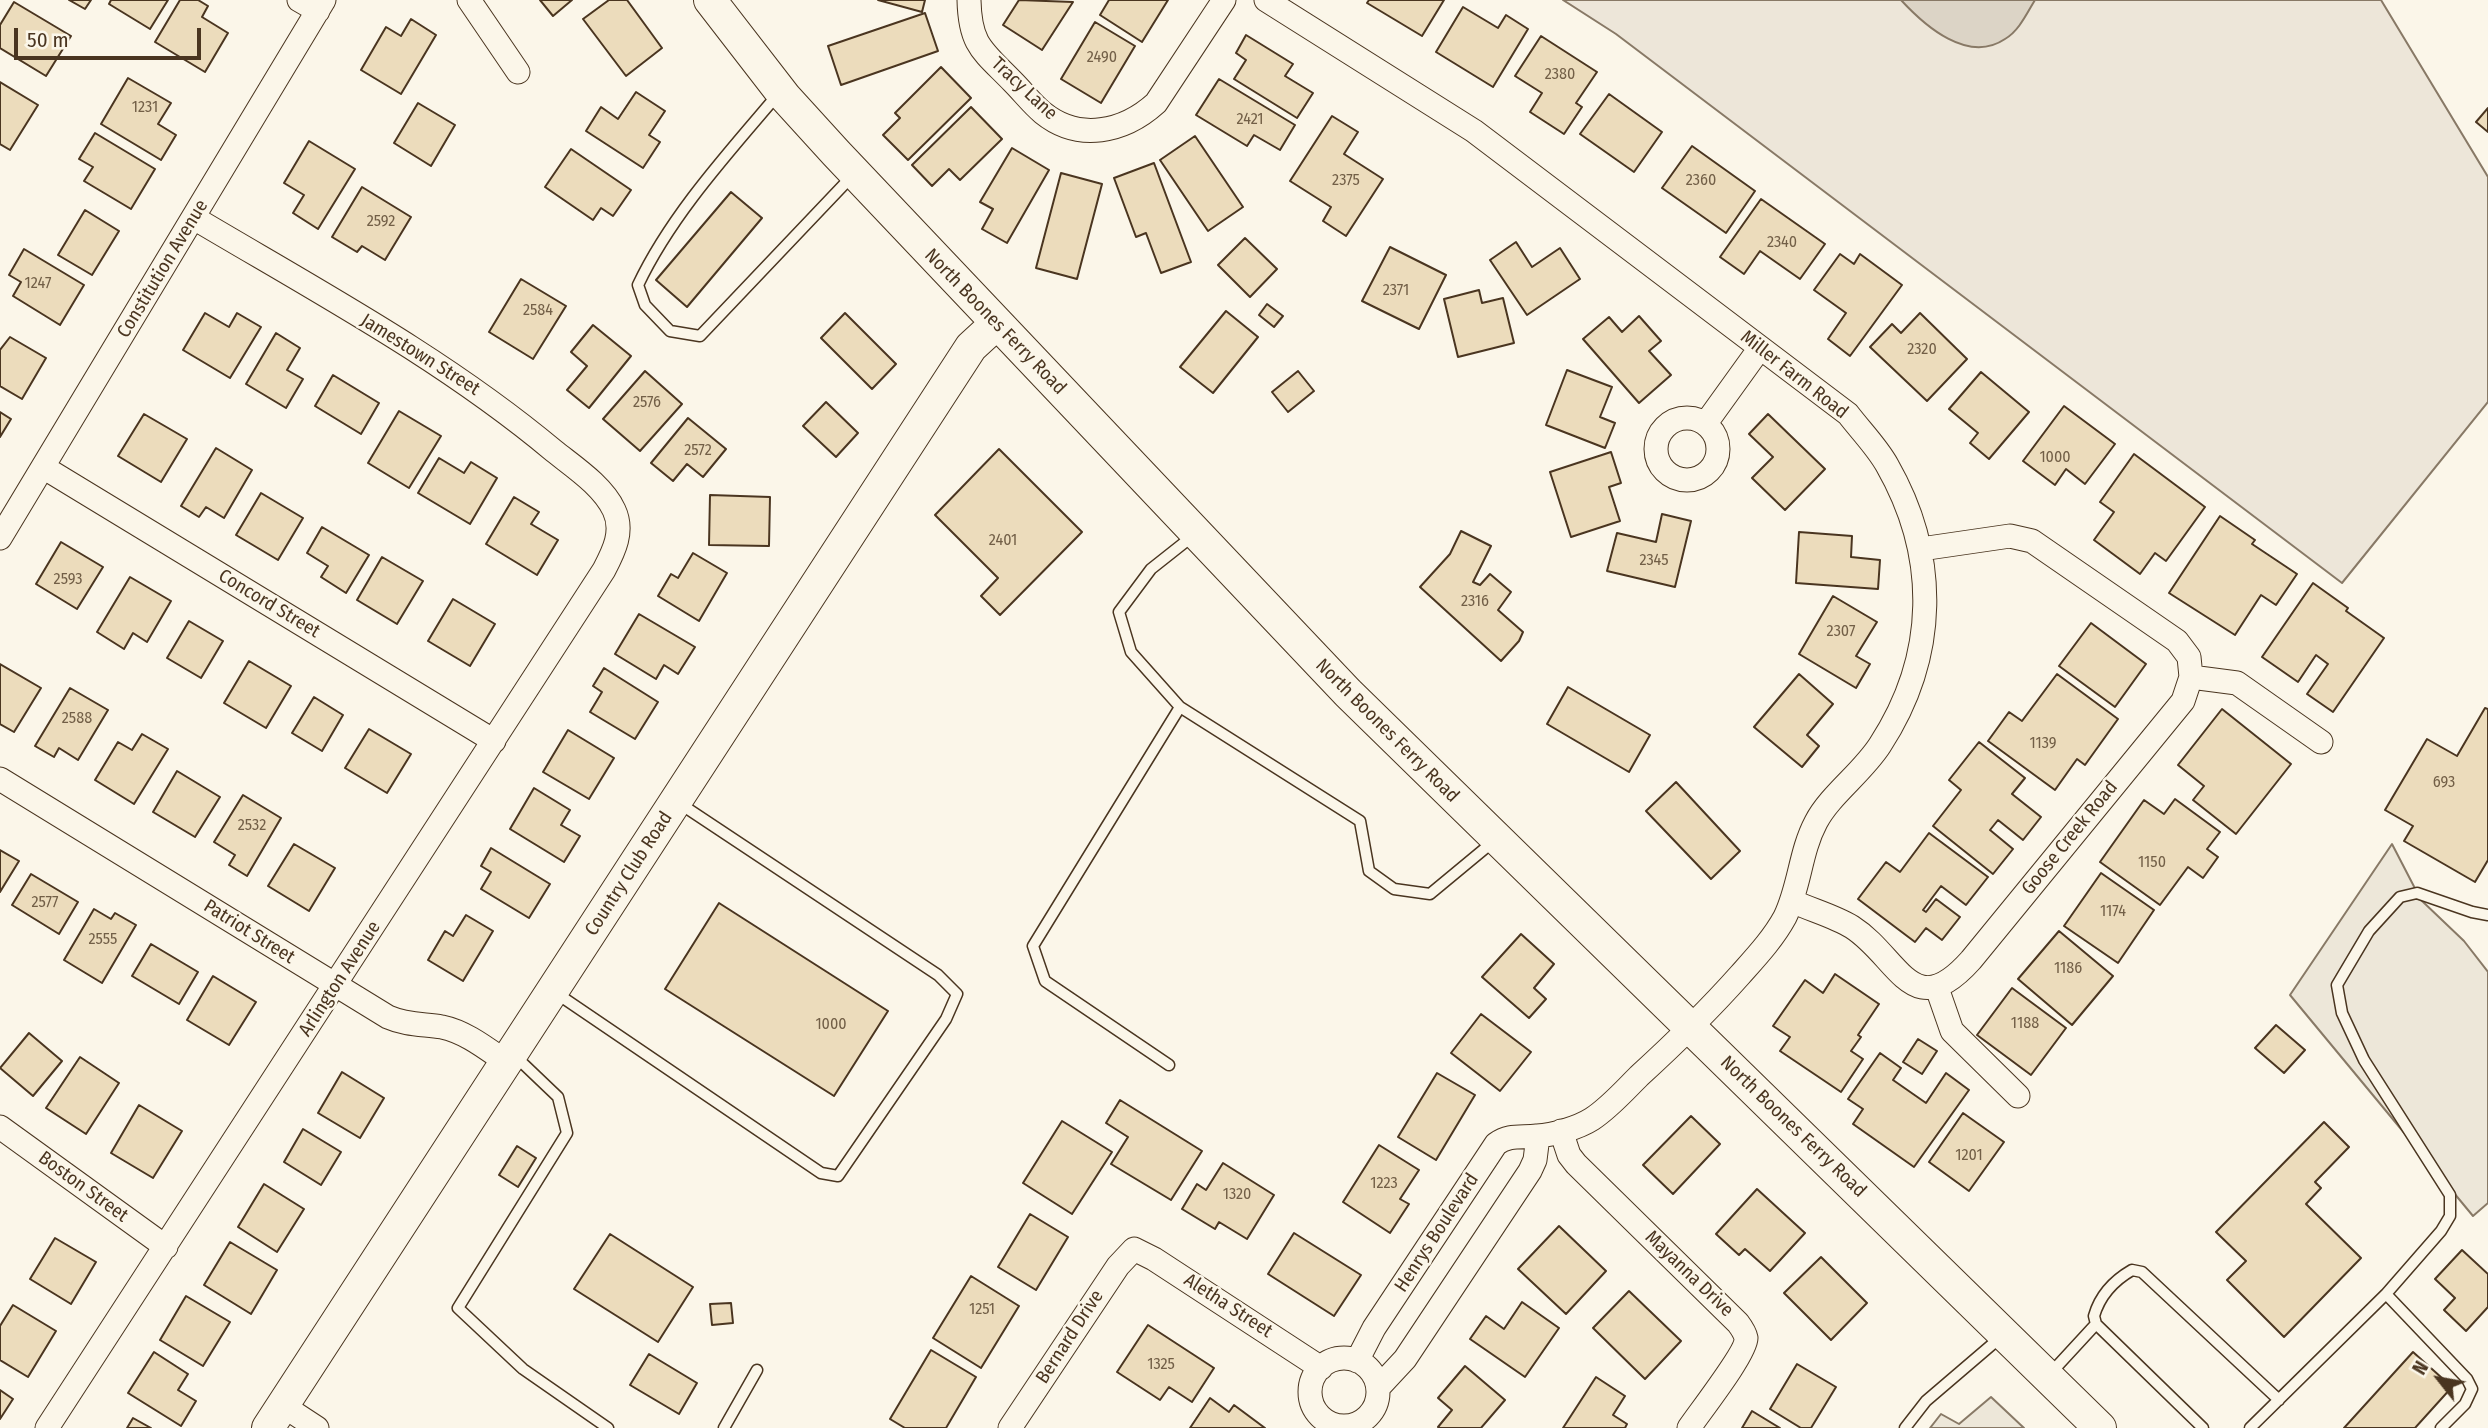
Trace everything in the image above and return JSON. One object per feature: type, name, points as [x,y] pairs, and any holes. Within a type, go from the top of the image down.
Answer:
[{"type":"main road","name":"North Boones Ferry Road","points":[[710,0],[781,91],[855,173],[1348,693],[2100,1428]]},
{"type":"main road","name":"Country Club Road","points":[[275,1416],[971,347],[996,324]]},
{"type":"street","points":[[470,0],[518,72]]},
{"type":"street","name":"Tracy Lane","points":[[969,0],[972,33],[980,48],[1043,113],[1071,128],[1090,131],[1127,124],[1142,117],[1156,103],[1224,0]]},
{"type":"street","name":"Miller Farm Road","points":[[1266,0],[1468,127],[1848,414],[1885,462],[1905,500],[1921,549],[1925,604],[1921,645],[1908,694],[1897,718],[1870,761],[1817,819],[1803,852],[1792,901],[1784,919],[1763,949],[1689,1027]]},
{"type":"street","name":"Constitution Avenue","points":[[0,538],[194,218],[314,4]]},
{"type":"street","name":"Jamestown Street","points":[[194,218],[482,393],[586,477],[607,499],[618,523]]},
{"type":"street","points":[[1706,422],[1760,348]]},
{"type":"street","name":"Concord Street","points":[[43,467],[495,741]]},
{"type":"street","name":"Arlington Avenue","points":[[47,1428],[604,570],[614,551],[618,523]]},
{"type":"street","points":[[1921,549],[2010,536],[2032,541],[2177,641],[2189,657],[2192,677],[2237,683],[2321,742]]},
{"type":"street","name":"Goose Creek Road","points":[[1937,988],[1958,975],[1971,960],[2183,701],[2192,677]]},
{"type":"street","name":"Patriot Street","points":[[0,779],[388,1017],[400,1023],[455,1031],[509,1058]]},
{"type":"street","points":[[1792,901],[1852,928],[1907,979],[1926,988],[1937,988],[1952,1031],[2018,1096]]},
{"type":"street","name":"Henrys Boulevard","points":[[1357,1361],[1374,1328],[1496,1144],[1506,1137],[1538,1136],[1590,1121],[1689,1027]]},
{"type":"street","name":"Boston Street","points":[[0,1127],[166,1247]]},
{"type":"street","name":"Mayanna Drive","points":[[1561,1131],[1576,1164],[1729,1313],[1743,1331],[1746,1338],[1740,1353],[1689,1428]]},
{"type":"street","points":[[1378,1388],[1405,1359],[1530,1171],[1535,1160],[1538,1136]]},
{"type":"street","name":"Aletha Street","points":[[1133,1249],[1154,1259],[1321,1368]]},
{"type":"street","name":"Bernard Drive","points":[[1010,1428],[1118,1266],[1133,1249]]},
{"type":"street","points":[[1337,1359],[1357,1361],[1368,1368],[1378,1388],[1368,1424],[1343,1426],[1331,1423],[1316,1410],[1311,1394],[1312,1382],[1321,1368],[1337,1359]]},
{"type":"street","points":[[275,1416],[317,1428]]},
{"type":"lane","points":[[781,91],[729,151],[650,258],[638,285],[645,305],[670,331],[700,336],[855,173]]},
{"type":"lane","points":[[1196,533],[1151,569],[1119,612],[1131,652],[1180,707],[1360,821],[1368,871],[1394,889],[1430,894],[1496,839]]},
{"type":"lane","points":[[1169,1065],[1045,981],[1033,946],[1180,707]]},
{"type":"lane","points":[[553,991],[821,1173],[838,1176],[946,1019],[957,993],[938,975],[676,801]]},
{"type":"lane","points":[[2250,1428],[2386,1294],[2441,1231],[2450,1216],[2450,1195],[2364,1060],[2342,1013],[2337,985],[2369,930],[2400,897],[2417,893],[2488,915]]},
{"type":"lane","points":[[509,1058],[558,1097],[567,1133],[458,1308],[523,1369],[608,1428]]},
{"type":"lane","points":[[2203,1428],[2096,1324],[2094,1317],[2104,1294],[2119,1278],[2132,1270],[2142,1272],[2279,1400]]},
{"type":"lane","points":[[2386,1294],[2467,1378],[2472,1390],[2465,1404],[2441,1428]]},
{"type":"lane","points":[[2048,1377],[2096,1324]]},
{"type":"lane","points":[[1905,1428],[1926,1401],[2004,1334]]},
{"type":"lane","points":[[724,1428],[757,1370]]},
{"type":"shaded area","points":[[1563,0],[2381,0],[2488,177],[2488,402],[2342,583],[1616,34]]},
{"type":"shaded area","points":[[1901,0],[2035,0],[2010,36],[1991,46],[1977,47],[1948,39],[1922,21]]},
{"type":"shaded area","points":[[2392,844],[2421,900],[2464,941],[2488,972],[2488,1203],[2473,1216],[2290,995]]},
{"type":"shaded area","points":[[1991,1397],[2024,1428],[1930,1428],[1941,1414],[1959,1424]]},
{"type":"building","points":[[69,0],[91,0],[85,9]]},
{"type":"building","points":[[111,0],[168,0],[150,29],[109,4]]},
{"type":"building","points":[[180,0],[198,0],[208,6],[202,17],[228,33],[205,72],[155,42]]},
{"type":"building","points":[[540,0],[572,0],[553,16]]},
{"type":"building","points":[[609,0],[627,0],[662,48],[626,76],[583,19]]},
{"type":"building","points":[[878,0],[925,0],[922,12]]},
{"type":"building","points":[[1019,0],[1073,2],[1042,50],[1003,25]]},
{"type":"building","points":[[1109,0],[1168,0],[1142,42],[1100,15]]},
{"type":"building","points":[[1369,0],[1444,0],[1422,36],[1367,3]]},
{"type":"building","points":[[14,2],[71,36],[46,76],[0,48],[0,25]]},
{"type":"building","points":[[1463,7],[1498,28],[1506,15],[1528,29],[1493,87],[1436,52]]},
{"type":"building","points":[[925,13],[938,51],[841,85],[828,46]]},
{"type":"building","points":[[411,19],[436,35],[401,94],[361,70],[386,27],[401,36]]},
{"type":"building","points":[[1095,22],[1135,46],[1101,103],[1061,79]]},
{"type":"building","points":[[1246,35],[1293,64],[1285,76],[1313,93],[1297,118],[1234,79],[1246,60],[1236,53]]},
{"type":"building","points":[[1541,36],[1597,72],[1576,103],[1582,107],[1564,134],[1530,112],[1542,93],[1515,76]]},
{"type":"building","points":[[941,67],[971,98],[908,160],[883,135],[900,118],[895,113]]},
{"type":"building","points":[[128,78],[171,103],[158,124],[176,135],[161,160],[101,124]]},
{"type":"building","points":[[1219,79],[1295,125],[1280,150],[1254,135],[1247,146],[1196,115]]},
{"type":"building","points":[[0,82],[38,105],[10,150],[0,144]]},
{"type":"building","points":[[636,92],[665,111],[649,135],[660,142],[643,168],[586,131],[601,107],[618,119]]},
{"type":"building","points":[[1609,94],[1662,132],[1634,172],[1580,134]]},
{"type":"building","points":[[418,103],[455,125],[431,166],[394,143]]},
{"type":"building","points":[[971,107],[1002,139],[960,180],[949,169],[932,186],[912,165]]},
{"type":"building","points":[[2488,108],[2488,132],[2476,122]]},
{"type":"building","points":[[1332,116],[1358,132],[1344,154],[1383,179],[1346,236],[1323,221],[1331,207],[1290,181]]},
{"type":"building","points":[[95,133],[155,169],[131,209],[84,181],[93,167],[79,159]]},
{"type":"building","points":[[1195,136],[1243,207],[1208,231],[1160,160]]},
{"type":"building","points":[[309,141],[355,169],[318,229],[293,213],[304,195],[284,183]]},
{"type":"building","points":[[1692,146],[1755,191],[1726,233],[1662,188]]},
{"type":"building","points":[[1012,148],[1049,170],[1007,243],[982,229],[993,209],[980,202]]},
{"type":"building","points":[[571,149],[631,190],[613,216],[601,208],[593,220],[545,187]]},
{"type":"building","points":[[1154,163],[1191,262],[1161,273],[1146,233],[1136,237],[1114,178]]},
{"type":"building","points":[[1061,173],[1102,184],[1077,279],[1036,268]]},
{"type":"building","points":[[362,187],[411,217],[385,260],[362,246],[357,252],[332,237]]},
{"type":"building","points":[[731,192],[762,218],[687,307],[656,280]]},
{"type":"building","points":[[1761,199],[1825,244],[1800,279],[1760,251],[1744,274],[1720,257]]},
{"type":"building","points":[[85,210],[119,231],[92,275],[58,255]]},
{"type":"building","points":[[1245,238],[1277,269],[1250,297],[1218,265]]},
{"type":"building","points":[[1516,242],[1532,267],[1560,248],[1580,279],[1527,315],[1490,260]]},
{"type":"building","points":[[1390,247],[1446,275],[1419,329],[1362,301]]},
{"type":"building","points":[[24,249],[84,285],[60,325],[13,296],[21,282],[9,275]]},
{"type":"building","points":[[1840,254],[1854,264],[1860,254],[1902,285],[1850,356],[1828,339],[1846,313],[1814,290]]},
{"type":"building","points":[[521,279],[566,306],[533,359],[489,332]]},
{"type":"building","points":[[1479,290],[1482,303],[1503,298],[1514,343],[1458,357],[1444,299]]},
{"type":"building","points":[[1267,304],[1283,316],[1274,327],[1259,315]]},
{"type":"building","points":[[1226,311],[1258,337],[1213,393],[1180,367]]},
{"type":"building","points":[[205,313],[229,327],[237,313],[261,327],[230,378],[183,350]]},
{"type":"building","points":[[845,313],[896,364],[872,389],[821,338]]},
{"type":"building","points":[[1920,313],[1967,359],[1927,401],[1870,347],[1892,324],[1901,333]]},
{"type":"building","points":[[1639,316],[1661,341],[1649,351],[1671,375],[1639,403],[1583,339],[1609,317],[1622,332]]},
{"type":"building","points":[[593,325],[631,356],[589,408],[567,390],[587,366],[571,352]]},
{"type":"building","points":[[276,333],[300,348],[287,370],[303,379],[286,408],[246,384]]},
{"type":"building","points":[[10,337],[46,358],[22,399],[0,386],[0,350]]},
{"type":"building","points":[[1567,370],[1612,387],[1600,417],[1615,423],[1605,448],[1546,425]]},
{"type":"building","points":[[645,371],[682,404],[640,451],[603,419]]},
{"type":"building","points":[[1298,371],[1314,391],[1288,412],[1272,392]]},
{"type":"building","points":[[1981,372],[2029,412],[1989,459],[1970,443],[1978,433],[1949,409]]},
{"type":"building","points":[[333,375],[379,403],[361,434],[315,406]]},
{"type":"building","points":[[826,402],[858,433],[836,457],[803,426]]},
{"type":"building","points":[[2064,406],[2115,444],[2085,484],[2066,469],[2055,485],[2023,461]]},
{"type":"building","points":[[399,411],[441,436],[409,488],[368,463]]},
{"type":"building","points":[[0,412],[11,419],[0,437]]},
{"type":"building","points":[[144,414],[187,439],[161,482],[118,456]]},
{"type":"building","points":[[1768,414],[1825,469],[1785,510],[1752,478],[1773,457],[1749,434]]},
{"type":"building","points":[[688,418],[726,449],[703,477],[687,464],[673,481],[651,463]]},
{"type":"building","points":[[216,448],[252,470],[224,518],[206,507],[199,517],[181,506]]},
{"type":"building","points":[[999,449],[1082,532],[1000,615],[981,596],[998,578],[935,515]]},
{"type":"building","points":[[1611,452],[1621,483],[1609,487],[1620,521],[1571,537],[1550,472]]},
{"type":"building","points":[[2134,454],[2205,507],[2166,561],[2155,553],[2140,574],[2094,540],[2114,512],[2100,502]]},
{"type":"building","points":[[439,458],[464,473],[471,462],[497,478],[470,524],[418,493]]},
{"type":"building","points":[[261,493],[303,518],[278,560],[236,535]]},
{"type":"building","points":[[710,495],[770,497],[769,546],[709,545]]},
{"type":"building","points":[[514,497],[539,512],[531,524],[558,540],[537,575],[486,544]]},
{"type":"building","points":[[1662,514],[1691,521],[1675,587],[1607,571],[1617,533],[1656,542]]},
{"type":"building","points":[[2220,516],[2255,540],[2252,544],[2297,574],[2276,605],[2261,595],[2235,635],[2169,593]]},
{"type":"building","points":[[322,527],[369,555],[346,593],[321,577],[328,566],[307,553]]},
{"type":"building","points":[[1461,531],[1491,546],[1473,582],[1480,585],[1490,574],[1511,592],[1498,610],[1523,632],[1519,641],[1501,661],[1420,587],[1450,554]]},
{"type":"building","points":[[1799,532],[1852,536],[1851,557],[1880,560],[1878,589],[1796,583]]},
{"type":"building","points":[[61,542],[103,567],[77,609],[36,584]]},
{"type":"building","points":[[693,553],[727,573],[699,621],[658,596],[671,574],[678,578]]},
{"type":"building","points":[[382,557],[423,581],[397,624],[357,600]]},
{"type":"building","points":[[130,577],[171,601],[147,642],[133,633],[124,649],[97,632]]},
{"type":"building","points":[[2313,583],[2384,638],[2333,712],[2307,694],[2328,664],[2316,655],[2298,682],[2262,657]]},
{"type":"building","points":[[1833,596],[1877,622],[1856,656],[1870,664],[1856,688],[1799,654]]},
{"type":"building","points":[[453,599],[495,624],[470,666],[428,641]]},
{"type":"building","points":[[639,614],[695,647],[678,674],[664,665],[656,679],[615,654]]},
{"type":"building","points":[[189,621],[223,641],[201,678],[167,658]]},
{"type":"building","points":[[2091,623],[2146,664],[2115,707],[2059,666]]},
{"type":"building","points":[[249,661],[291,686],[266,728],[224,703]]},
{"type":"building","points":[[0,664],[41,688],[14,732],[0,724]]},
{"type":"building","points":[[604,668],[658,702],[635,739],[590,712],[602,692],[593,686]]},
{"type":"building","points":[[1799,674],[1833,704],[1807,735],[1819,746],[1802,767],[1754,727]]},
{"type":"building","points":[[2057,674],[2118,719],[2085,765],[2077,759],[2055,790],[1988,741],[2009,712],[2022,721]]},
{"type":"building","points":[[1568,687],[1650,735],[1629,772],[1547,724]]},
{"type":"building","points":[[70,688],[108,710],[78,760],[59,748],[54,757],[35,746]]},
{"type":"building","points":[[314,697],[343,715],[322,751],[292,733]]},
{"type":"building","points":[[2485,708],[2488,709],[2488,860],[2475,882],[2404,841],[2413,826],[2385,810],[2427,739],[2457,756]]},
{"type":"building","points":[[2222,709],[2291,764],[2236,834],[2193,800],[2204,786],[2178,765]]},
{"type":"building","points":[[369,729],[411,754],[387,793],[345,768]]},
{"type":"building","points":[[568,730],[614,758],[589,799],[543,772]]},
{"type":"building","points":[[142,734],[168,749],[134,804],[95,780],[118,742],[132,750]]},
{"type":"building","points":[[1979,742],[2025,778],[2012,794],[2041,817],[2023,840],[1998,820],[1990,830],[2013,849],[1993,874],[1933,826],[1961,790],[1949,780]]},
{"type":"building","points":[[177,771],[220,797],[195,837],[153,812]]},
{"type":"building","points":[[1676,782],[1740,851],[1711,879],[1646,811]]},
{"type":"building","points":[[534,788],[570,810],[561,825],[580,836],[564,862],[510,829]]},
{"type":"building","points":[[243,795],[281,818],[247,876],[229,865],[235,855],[214,842]]},
{"type":"building","points":[[2175,799],[2220,832],[2207,849],[2218,857],[2203,878],[2188,867],[2160,905],[2100,862],[2144,800],[2164,814]]},
{"type":"building","points":[[1929,833],[1988,877],[1966,905],[1941,886],[1923,910],[1926,912],[1936,899],[1960,917],[1942,940],[1926,928],[1915,942],[1858,899],[1886,862],[1900,872]]},
{"type":"building","points":[[294,844],[335,868],[309,911],[268,886]]},
{"type":"building","points":[[491,848],[550,884],[529,918],[481,889],[491,872],[481,866]]},
{"type":"building","points":[[0,850],[19,861],[0,892]]},
{"type":"building","points":[[2101,873],[2154,910],[2118,963],[2064,926]]},
{"type":"building","points":[[31,874],[78,902],[59,934],[12,905]]},
{"type":"building","points":[[719,903],[888,1011],[834,1096],[665,989]]},
{"type":"building","points":[[94,909],[111,919],[115,913],[136,925],[102,983],[64,960]]},
{"type":"building","points":[[466,915],[493,931],[463,981],[428,960],[445,931],[453,936]]},
{"type":"building","points":[[2059,931],[2113,976],[2072,1025],[2018,979]]},
{"type":"building","points":[[1521,934],[1554,964],[1534,988],[1546,999],[1529,1018],[1482,977]]},
{"type":"building","points":[[151,944],[198,972],[179,1004],[132,976]]},
{"type":"building","points":[[1835,974],[1879,1004],[1858,1035],[1861,1037],[1851,1051],[1863,1059],[1841,1092],[1780,1051],[1790,1037],[1773,1026],[1805,980],[1823,993]]},
{"type":"building","points":[[213,976],[256,1002],[229,1045],[187,1020]]},
{"type":"building","points":[[2012,988],[2066,1028],[2031,1075],[1977,1035]]},
{"type":"building","points":[[1481,1014],[1531,1052],[1500,1091],[1451,1053]]},
{"type":"building","points":[[2276,1025],[2305,1050],[2284,1073],[2255,1048]]},
{"type":"building","points":[[29,1033],[62,1061],[33,1096],[0,1068]]},
{"type":"building","points":[[1918,1039],[1937,1051],[1922,1074],[1903,1062]]},
{"type":"building","points":[[1880,1053],[1901,1068],[1893,1080],[1926,1103],[1946,1073],[1969,1090],[1914,1167],[1853,1124],[1863,1109],[1848,1099]]},
{"type":"building","points":[[80,1057],[119,1083],[86,1134],[46,1108]]},
{"type":"building","points":[[342,1072],[384,1098],[360,1138],[318,1113]]},
{"type":"building","points":[[1437,1073],[1475,1095],[1436,1160],[1398,1137]]},
{"type":"building","points":[[1120,1100],[1202,1151],[1171,1200],[1111,1164],[1128,1137],[1106,1123]]},
{"type":"building","points":[[139,1105],[182,1131],[153,1178],[111,1153]]},
{"type":"building","points":[[1963,1113],[2004,1142],[1969,1191],[1929,1162]]},
{"type":"building","points":[[1691,1116],[1720,1144],[1673,1194],[1643,1165]]},
{"type":"building","points":[[1062,1121],[1112,1152],[1072,1214],[1023,1183]]},
{"type":"building","points":[[2324,1122],[2349,1147],[2315,1182],[2321,1188],[2306,1204],[2361,1258],[2284,1337],[2227,1280],[2246,1261],[2216,1232]]},
{"type":"building","points":[[303,1129],[341,1152],[321,1185],[284,1162]]},
{"type":"building","points":[[1379,1145],[1419,1170],[1400,1199],[1409,1204],[1390,1233],[1343,1202]]},
{"type":"building","points":[[517,1146],[536,1158],[518,1187],[499,1175]]},
{"type":"building","points":[[1223,1163],[1274,1195],[1247,1239],[1219,1222],[1215,1229],[1182,1209],[1197,1184],[1206,1190]]},
{"type":"building","points":[[264,1184],[304,1209],[277,1252],[238,1227]]},
{"type":"building","points":[[1757,1189],[1805,1233],[1770,1271],[1745,1249],[1739,1255],[1716,1234]]},
{"type":"building","points":[[1030,1214],[1068,1237],[1036,1290],[998,1267]]},
{"type":"building","points":[[1559,1226],[1606,1271],[1566,1314],[1518,1269]]},
{"type":"building","points":[[1294,1233],[1361,1275],[1334,1316],[1268,1274]]},
{"type":"building","points":[[610,1234],[693,1287],[658,1342],[574,1289]]},
{"type":"building","points":[[55,1238],[96,1262],[71,1304],[30,1279]]},
{"type":"building","points":[[230,1242],[277,1270],[251,1314],[204,1285]]},
{"type":"building","points":[[2462,1250],[2488,1274],[2488,1307],[2466,1331],[2444,1310],[2455,1298],[2435,1279]]},
{"type":"building","points":[[1821,1257],[1867,1303],[1831,1340],[1784,1293]]},
{"type":"building","points":[[971,1276],[1019,1306],[981,1368],[933,1338]]},
{"type":"building","points":[[1629,1291],[1681,1341],[1645,1379],[1593,1328]]},
{"type":"building","points":[[186,1296],[230,1322],[203,1366],[160,1340]]},
{"type":"building","points":[[1522,1302],[1559,1328],[1525,1377],[1470,1339],[1486,1316],[1504,1329]]},
{"type":"building","points":[[731,1303],[733,1323],[712,1325],[710,1304]]},
{"type":"building","points":[[13,1305],[56,1331],[28,1377],[0,1360],[0,1326]]},
{"type":"building","points":[[1148,1325],[1214,1368],[1192,1402],[1169,1387],[1160,1400],[1117,1372]]},
{"type":"building","points":[[931,1350],[976,1377],[946,1428],[905,1428],[890,1419]]},
{"type":"building","points":[[154,1352],[188,1374],[178,1390],[196,1401],[181,1426],[128,1393]]},
{"type":"building","points":[[2413,1352],[2452,1387],[2415,1428],[2344,1428]]},
{"type":"building","points":[[649,1354],[697,1383],[679,1414],[630,1385]]},
{"type":"building","points":[[1797,1364],[1836,1387],[1811,1428],[1801,1428],[1770,1409]]},
{"type":"building","points":[[1465,1366],[1505,1400],[1481,1428],[1440,1428],[1438,1427],[1452,1410],[1438,1398]]},
{"type":"building","points":[[1596,1377],[1625,1396],[1613,1415],[1627,1424],[1625,1428],[1563,1428]]},
{"type":"building","points":[[0,1390],[13,1399],[0,1419]]},
{"type":"building","points":[[1210,1398],[1229,1412],[1234,1405],[1265,1428],[1190,1428]]},
{"type":"building","points":[[1752,1411],[1780,1428],[1742,1428]]},
{"type":"building","points":[[133,1418],[151,1428],[127,1428]]}]
